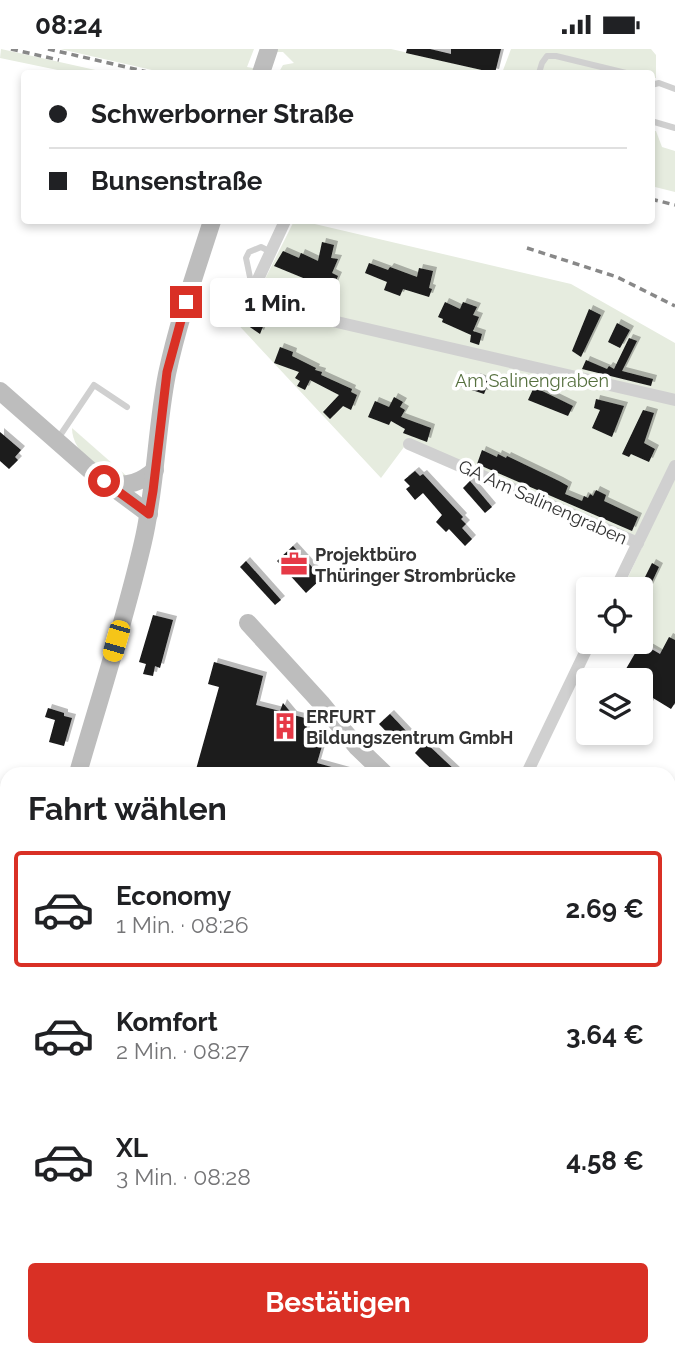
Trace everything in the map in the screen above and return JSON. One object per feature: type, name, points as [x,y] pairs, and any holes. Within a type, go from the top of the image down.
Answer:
[{"type":"main road","points":[[262,70],[269,50]]},
{"type":"main road","points":[[80,767],[119,613],[149,514],[167,372],[211,224]]},
{"type":"main road","points":[[0,391],[108,484],[149,514]]},
{"type":"main road","points":[[108,484],[124,486],[137,483],[155,470]]},
{"type":"main road","points":[[248,624],[378,767]]},
{"type":"street","points":[[284,224],[253,290],[255,300],[262,305],[675,400]]},
{"type":"street","name":"GA Am Salinengraben","points":[[409,444],[638,544],[675,465]]},
{"type":"street","points":[[622,577],[638,544]]},
{"type":"street","points":[[530,767],[584,654]]},
{"type":"lane","points":[[540,70],[547,56],[614,70]]},
{"type":"lane","points":[[597,70],[602,67]]},
{"type":"lane","points":[[655,84],[675,89]]},
{"type":"lane","points":[[655,122],[675,128]]},
{"type":"lane","points":[[253,290],[246,258],[249,252],[261,247],[271,252]]},
{"type":"lane","points":[[56,440],[94,385],[127,407]]},
{"type":"green space","points":[[1,49],[96,70],[58,70],[0,58]]},
{"type":"green space","points":[[60,49],[254,49],[247,67],[266,70],[152,70]]},
{"type":"green space","points":[[277,49],[391,49],[484,70],[280,70],[283,65],[294,63],[283,52],[276,52]]},
{"type":"green space","points":[[511,49],[651,49],[656,55],[656,78],[655,70],[503,70]]},
{"type":"green space","points":[[655,131],[662,147],[675,151],[675,192],[655,187]]},
{"type":"green space","name":"Am Salinengraben","points":[[292,224],[315,224],[571,284],[675,343],[675,659],[653,647],[653,577],[628,577],[645,541],[410,439],[381,478],[231,317],[244,301],[257,295]]},
{"type":"green space","points":[[72,428],[130,479],[111,474],[92,463],[78,447]]},
{"type":"building","points":[[407,49],[430,49],[451,54],[451,49],[501,49],[496,70],[482,70],[406,53]]},
{"type":"building","points":[[322,242],[334,245],[331,258],[338,259],[332,273],[338,276],[330,294],[307,284],[308,280],[274,266],[283,251],[299,258],[301,253],[318,261]]},
{"type":"building","points":[[369,263],[417,277],[419,268],[433,271],[429,297],[403,289],[400,296],[384,290],[387,282],[365,273]]},
{"type":"building","points":[[445,302],[460,309],[463,302],[477,307],[473,315],[479,317],[473,331],[482,334],[479,345],[470,342],[471,335],[442,322],[443,319],[438,317]]},
{"type":"building","points":[[229,309],[264,324],[260,334],[228,312]]},
{"type":"building","points":[[589,309],[601,315],[581,357],[572,351]]},
{"type":"building","points":[[617,323],[630,330],[620,348],[608,342]]},
{"type":"building","points":[[629,338],[637,341],[622,371],[653,379],[651,386],[582,369],[586,360],[607,369],[609,366],[614,369]]},
{"type":"building","points":[[280,347],[293,352],[292,356],[316,368],[315,370],[322,372],[321,375],[352,389],[351,392],[357,395],[351,410],[343,406],[330,419],[323,412],[339,395],[310,380],[305,390],[297,386],[300,381],[295,378],[299,372],[274,363]]},
{"type":"building","points":[[464,377],[474,381],[476,377],[489,382],[484,394],[460,386]]},
{"type":"building","points":[[534,387],[573,406],[568,416],[528,400]]},
{"type":"building","points":[[394,397],[403,402],[400,407],[405,410],[401,417],[431,428],[427,442],[403,433],[405,429],[391,421],[389,425],[368,417],[375,401],[389,407]]},
{"type":"building","points":[[596,399],[624,406],[612,437],[592,428],[600,410],[594,408]]},
{"type":"building","points":[[643,410],[654,413],[644,443],[655,449],[649,462],[631,454],[629,457],[622,454]]},
{"type":"building","points":[[0,432],[21,450],[15,457],[18,460],[9,469],[0,461]]},
{"type":"building","points":[[482,450],[497,457],[498,454],[506,458],[507,456],[559,481],[568,486],[565,494],[582,501],[584,496],[593,496],[596,490],[606,495],[604,501],[638,517],[632,531],[477,464]]},
{"type":"building","points":[[415,471],[420,476],[423,474],[463,517],[461,519],[466,524],[462,528],[472,539],[465,546],[449,529],[446,532],[436,522],[442,515],[423,493],[415,500],[406,489],[410,486],[404,480]]},
{"type":"building","points":[[470,481],[492,507],[485,513],[463,488]]},
{"type":"building","points":[[293,546],[322,578],[306,593],[277,561]]},
{"type":"building","points":[[246,561],[281,600],[275,605],[240,567]]},
{"type":"building","points":[[652,563],[659,567],[653,580],[653,577],[645,577]]},
{"type":"building","points":[[153,615],[173,620],[160,668],[155,666],[153,676],[143,674],[146,664],[139,662]]},
{"type":"building","points":[[669,637],[675,640],[675,703],[671,709],[653,698],[653,668],[627,668],[635,654],[653,654],[653,650],[660,654]]},
{"type":"building","points":[[214,662],[263,676],[256,705],[280,711],[283,703],[293,715],[309,719],[305,734],[324,739],[317,763],[332,767],[197,767],[219,687],[208,684]]},
{"type":"building","points":[[48,708],[72,718],[64,746],[49,742],[55,720],[45,717]]},
{"type":"building","points":[[390,714],[409,734],[398,744],[379,724]]},
{"type":"building","points":[[425,742],[452,767],[429,767],[415,753]]},
{"type":"railway","points":[[11,49],[59,60]]},
{"type":"railway","points":[[48,49],[139,70]]},
{"type":"railway","points":[[655,200],[675,205]]},
{"type":"railway","points":[[527,248],[617,277],[675,306]]},
{"type":"place","name":"Projektbüro Thüringer Strombrücke","points":[[294,564]]},
{"type":"place","name":"ERFURT Bildungszentrum GmbH","points":[[285,726]]},
{"type":"route","points":[[104,481],[149,514],[167,372],[186,302]]}]
